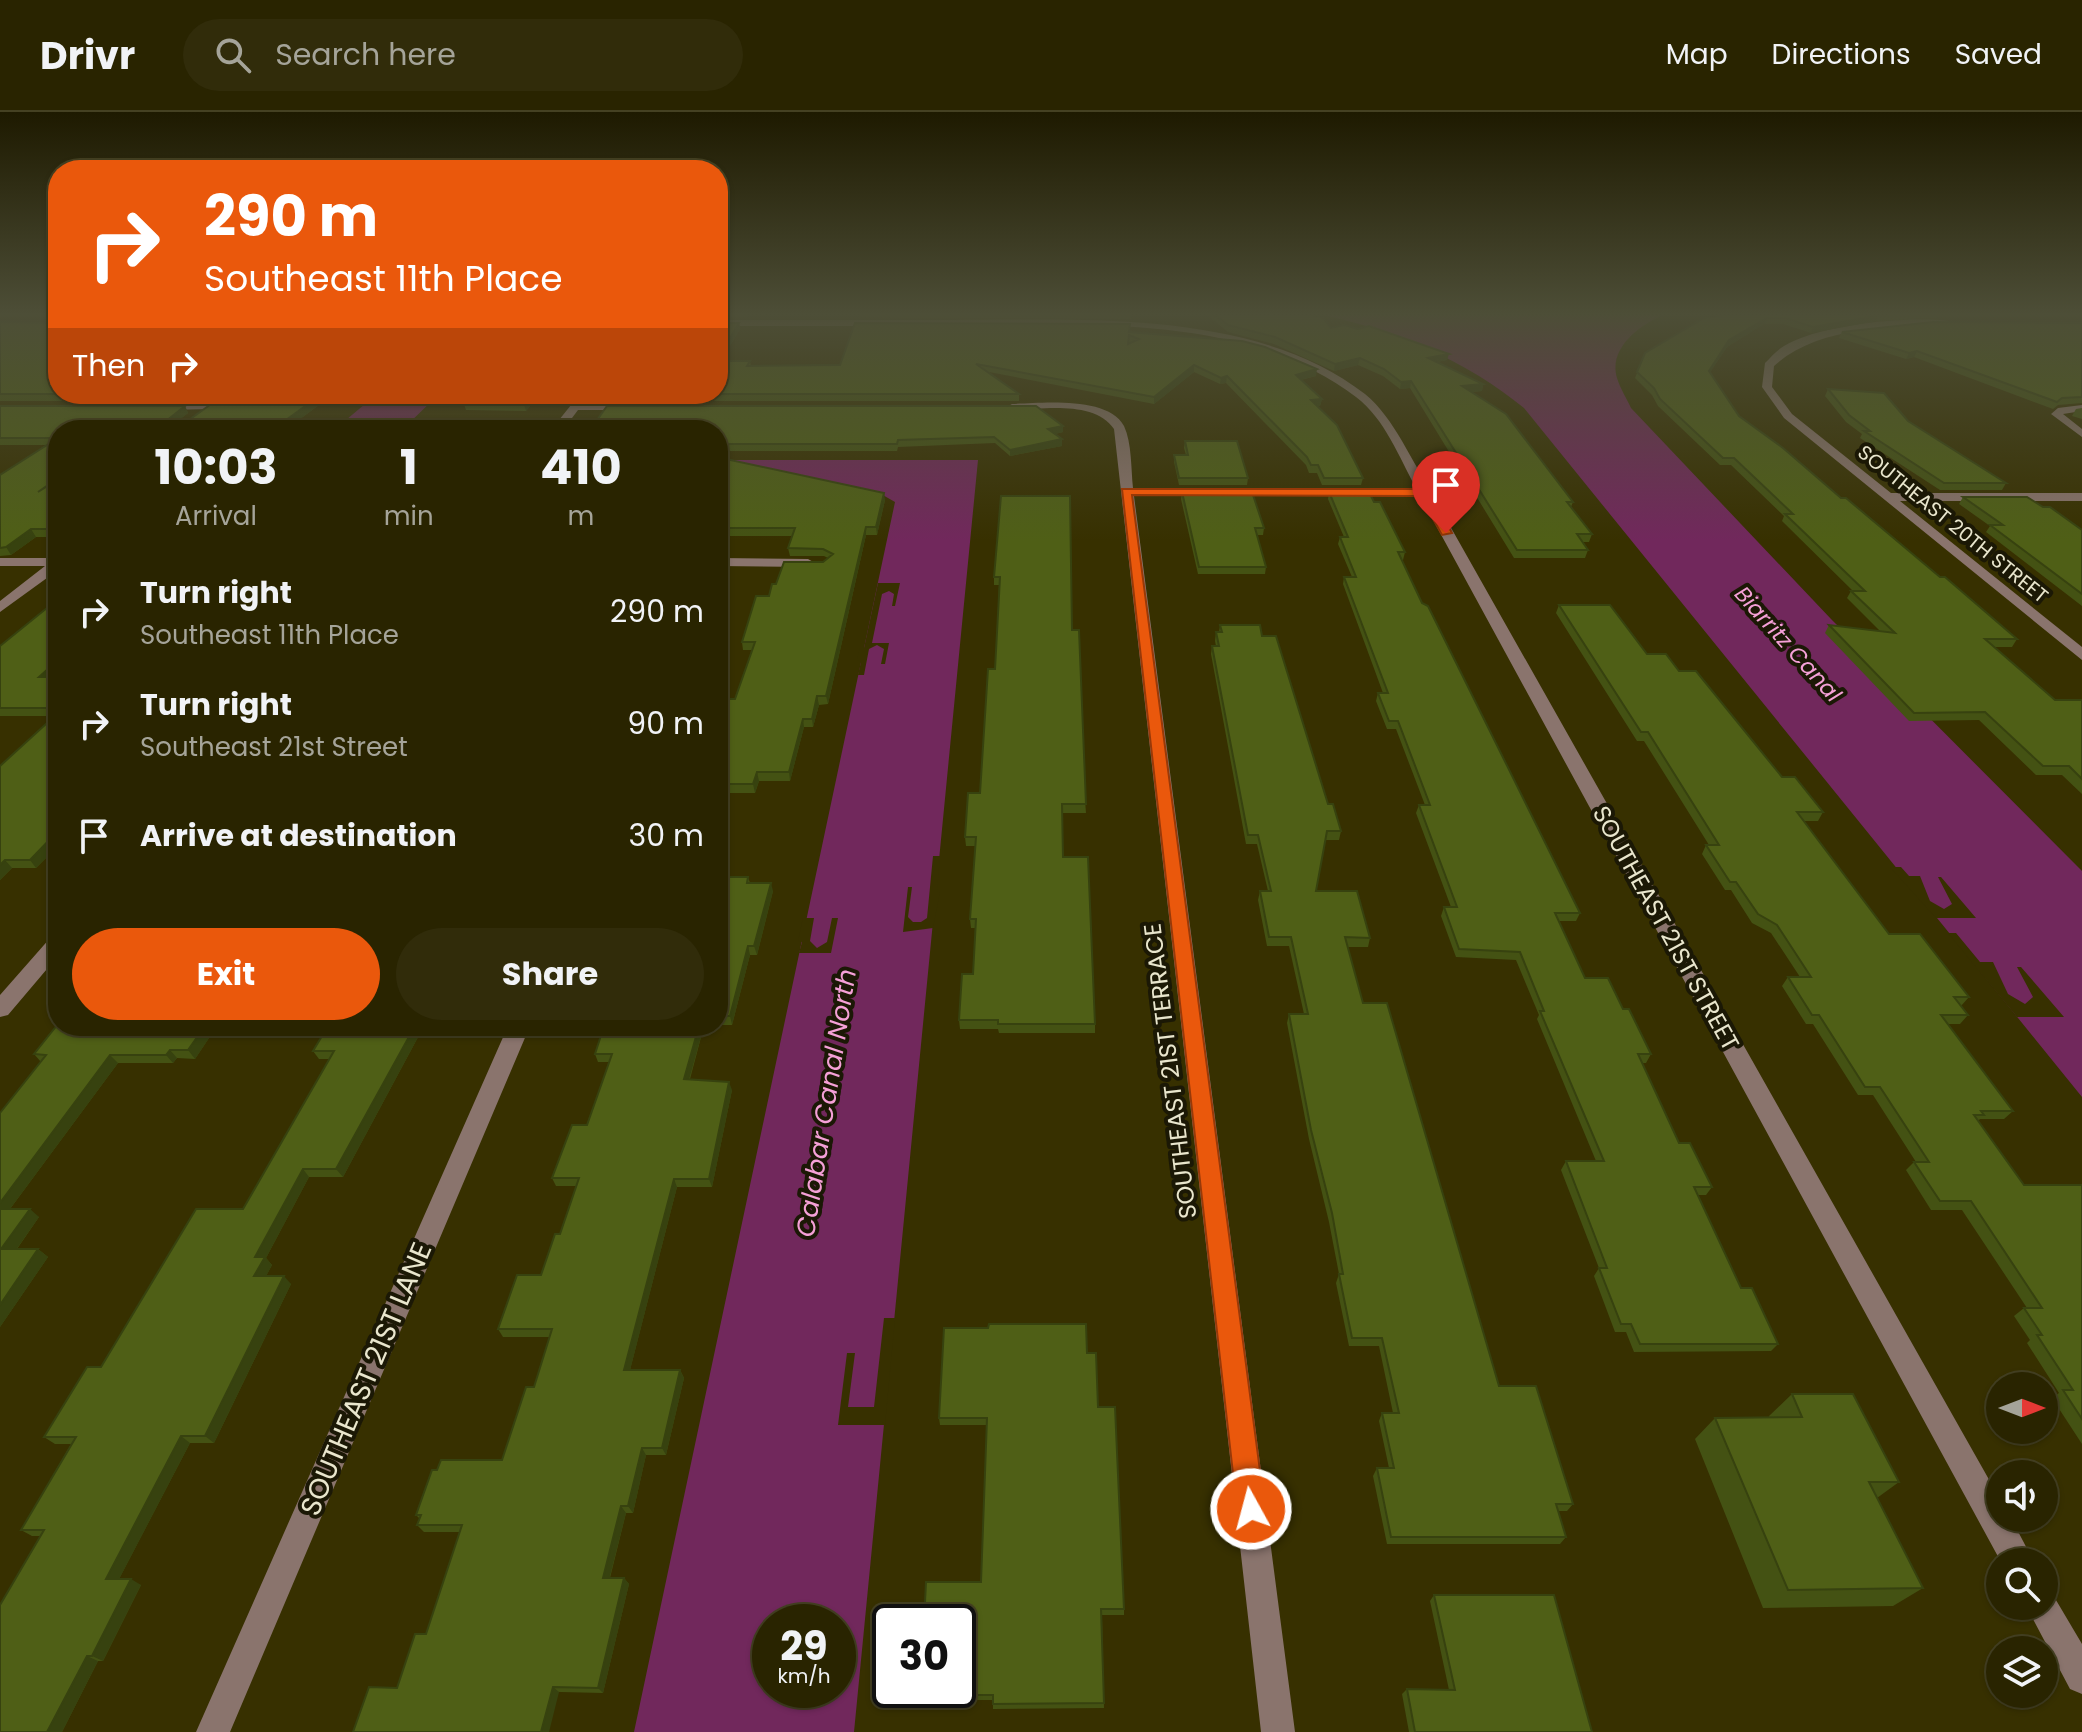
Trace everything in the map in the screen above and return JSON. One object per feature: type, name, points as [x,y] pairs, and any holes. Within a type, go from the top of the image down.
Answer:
[{"type":"street","name":"SOUTHEAST 21ST STREET","points":[[1350,390],[1362,397],[1380,416],[1424,492],[2010,1548]]},
{"type":"street","name":"SOUTHEAST 20TH STREET","points":[[1769,390],[1774,401],[1788,416],[2082,655]]},
{"type":"street","points":[[147,407],[214,404]]},
{"type":"street","points":[[191,420],[214,404]]},
{"type":"street","points":[[565,420],[578,404]]},
{"type":"street","points":[[576,407],[652,407]]},
{"type":"street","name":"SOUTHEAST 21ST TERRACE","points":[[998,407],[1081,408],[1103,412],[1119,425],[1278,1732]]},
{"type":"street","points":[[2082,408],[2058,412],[2057,417],[2082,434]]},
{"type":"street","points":[[1126,492],[1424,492]]},
{"type":"street","points":[[1889,497],[2082,497]]},
{"type":"street","points":[[0,562],[48,563]]},
{"type":"street","points":[[728,563],[824,563]]},
{"type":"street","points":[[0,608],[48,571]]},
{"type":"street","points":[[0,1009],[48,954]]},
{"type":"street","name":"SOUTHEAST 21ST LANE","points":[[213,1732],[515,1036]]},
{"type":"street","points":[[2050,1620],[2082,1677]]},
{"type":"water","name":"Biarritz Canal","points":[[1500,390],[1622,390],[1631,408],[1831,619],[2082,871],[2082,1097],[1524,408]]},
{"type":"water","points":[[365,404],[429,404],[412,420],[346,420]]},
{"type":"water","name":"Calabar Canal North","points":[[728,460],[978,460],[854,1732],[634,1732],[895,502],[881,494]]},
{"type":"pier","points":[[878,583],[900,583],[895,606],[892,606],[894,594],[889,591],[882,594],[872,643],[889,643],[885,664],[881,664],[884,649],[877,645],[869,649],[864,675],[858,675],[861,662],[857,660],[860,648],[864,648]]},
{"type":"pier","points":[[933,856],[940,856],[937,892],[940,892],[933,928],[903,932],[908,887],[912,887],[908,917],[913,922],[927,918]]},
{"type":"pier","points":[[1890,867],[1901,867],[1909,876],[1920,876],[1930,901],[1944,909],[1952,904],[1938,877],[1941,877],[1976,918],[1936,918]]},
{"type":"pier","points":[[803,918],[814,918],[810,941],[817,948],[827,942],[832,918],[838,918],[831,953],[799,953]]},
{"type":"pier","points":[[1948,933],[1956,933],[1980,962],[1993,962],[2008,994],[2025,1004],[2033,997],[2017,967],[2021,967],[2064,1017],[2017,1017]]},
{"type":"pier","points":[[884,1318],[895,1318],[885,1425],[838,1425],[847,1353],[855,1353],[848,1407],[874,1407]]},
{"type":"building","points":[[0,390],[48,390],[48,394],[0,394]]},
{"type":"building","points":[[728,390],[1013,390],[1019,394],[728,394]]},
{"type":"building","points":[[1114,390],[1163,390],[1154,397]]},
{"type":"building","points":[[1240,390],[1312,390],[1322,399],[1311,400],[1337,425],[1363,478],[1324,478],[1318,465],[1311,465],[1307,457]]},
{"type":"building","points":[[1416,390],[1468,390],[1506,414],[1573,502],[1567,502],[1592,534],[1577,534],[1588,550],[1517,550]]},
{"type":"building","points":[[1655,390],[1721,390],[1739,416],[1783,448],[1841,498],[1846,498],[1940,577],[1945,577],[2017,639],[1985,639],[2055,700],[2082,700],[2082,779],[2069,766],[2043,766],[1985,712],[1914,713],[1829,625],[1895,633],[1851,591],[1865,591],[1785,514],[1793,514],[1734,458],[1723,458],[1660,399]]},
{"type":"building","points":[[1828,390],[1884,393],[1908,421],[2006,483],[1944,483],[1864,431],[1870,431],[1849,415]]},
{"type":"building","points":[[2023,390],[2082,390],[2082,397],[2062,398],[2057,402]]},
{"type":"building","points":[[211,404],[308,404],[286,420],[189,420]]},
{"type":"building","points":[[0,406],[185,406],[167,420],[48,420],[48,438],[0,438]]},
{"type":"building","points":[[607,406],[1036,406],[1063,426],[1048,429],[1062,439],[1010,450],[994,437],[898,440],[897,444],[728,444],[728,420],[597,420]]},
{"type":"building","points":[[1185,441],[1237,441],[1248,478],[1179,478],[1174,455],[1188,455]]},
{"type":"building","points":[[48,444],[48,485],[38,492],[48,486],[48,529],[31,529],[0,548],[0,475]]},
{"type":"building","points":[[728,460],[884,493],[876,527],[866,527],[826,696],[817,696],[812,719],[803,719],[789,772],[757,772],[753,784],[728,784],[728,699],[735,699],[755,642],[742,642],[756,596],[769,596],[784,562],[823,562],[833,554],[823,549],[788,548],[795,528],[728,528]]},
{"type":"building","points":[[1182,492],[1252,492],[1264,528],[1255,528],[1266,567],[1199,567]]},
{"type":"building","points":[[1329,492],[1369,492],[1374,502],[1380,502],[1405,552],[1398,552],[1422,603],[1428,606],[1580,913],[1555,913],[1585,978],[1608,978],[1623,1009],[1629,1009],[1651,1054],[1638,1054],[1679,1143],[1690,1143],[1712,1187],[1694,1187],[1741,1288],[1752,1288],[1778,1344],[1640,1344],[1631,1324],[1621,1324],[1599,1268],[1607,1268],[1566,1161],[1604,1161],[1540,1011],[1544,1011],[1520,952],[1459,949],[1444,907],[1457,907],[1419,805],[1430,805],[1398,721],[1389,721],[1378,693],[1388,693],[1344,577],[1356,577],[1340,537],[1348,537]]},
{"type":"building","points":[[1001,496],[1070,496],[1072,630],[1079,630],[1086,804],[1062,804],[1063,857],[1088,857],[1095,1024],[998,1024],[998,1020],[959,1020],[962,974],[973,974],[976,919],[970,919],[976,837],[965,837],[968,793],[980,793],[988,669],[995,669],[1000,577],[994,577]]},
{"type":"building","points":[[1963,497],[2027,497],[2043,507],[2050,507],[2082,530],[2082,594],[1990,525],[2003,525]]},
{"type":"building","points":[[1559,605],[1610,605],[1647,654],[1666,654],[1679,671],[1696,671],[1782,777],[1795,777],[1823,812],[1797,812],[1889,934],[1920,934],[1969,997],[1954,997],[1968,1015],[1941,1015],[2013,1111],[1981,1111],[1984,1115],[1974,1115],[2024,1185],[2082,1185],[2082,1419],[2063,1390],[2073,1390],[2037,1335],[2042,1335],[2024,1308],[2042,1308],[1971,1201],[1940,1201],[1914,1162],[1929,1162],[1880,1087],[1865,1087],[1819,1015],[1812,1015],[1788,977],[1811,977],[1777,925],[1758,914],[1736,882],[1730,882],[1706,845],[1719,845],[1648,732],[1641,732]]},
{"type":"building","points":[[48,607],[48,669],[39,677],[48,677],[48,708],[0,708],[0,646]]},
{"type":"building","points":[[1220,625],[1260,625],[1262,636],[1276,636],[1328,804],[1333,804],[1341,831],[1327,831],[1316,891],[1357,891],[1370,938],[1345,937],[1363,1003],[1387,1003],[1499,1386],[1536,1386],[1573,1504],[1556,1504],[1566,1537],[1391,1537],[1377,1468],[1394,1468],[1382,1413],[1399,1413],[1382,1338],[1352,1338],[1339,1274],[1343,1274],[1332,1213],[1311,1130],[1289,1014],[1308,1014],[1291,937],[1269,937],[1260,891],[1271,891],[1258,835],[1248,835],[1212,646],[1219,646],[1216,632],[1222,632]]},
{"type":"building","points":[[48,722],[48,841],[30,860],[5,860],[0,865],[0,766]]},
{"type":"building","points":[[728,877],[748,877],[747,883],[771,883],[754,946],[748,946],[730,1016]]},
{"type":"building","points":[[48,1036],[198,1036],[188,1050],[170,1050],[166,1055],[110,1055],[0,1203],[0,1113],[46,1055],[34,1054]]},
{"type":"building","points":[[322,1036],[409,1036],[336,1169],[303,1169],[255,1257],[265,1257],[254,1276],[284,1276],[205,1436],[181,1436],[106,1579],[131,1579],[92,1656],[87,1656],[47,1732],[0,1732],[0,1605],[44,1530],[21,1530],[76,1437],[44,1437],[87,1367],[101,1367],[196,1209],[243,1209],[334,1051],[313,1051]]},
{"type":"building","points":[[601,1036],[696,1036],[684,1079],[729,1082],[709,1179],[674,1179],[624,1370],[680,1370],[662,1448],[642,1448],[628,1506],[621,1506],[603,1578],[624,1578],[598,1688],[553,1687],[541,1732],[353,1732],[369,1687],[397,1688],[415,1634],[426,1634],[462,1525],[417,1525],[421,1515],[416,1515],[432,1470],[437,1470],[441,1460],[502,1460],[526,1387],[534,1387],[552,1329],[498,1329],[517,1275],[541,1275],[555,1234],[560,1234],[579,1178],[552,1178],[572,1125],[587,1125],[612,1054],[595,1054]]},
{"type":"building","points":[[0,1209],[30,1209],[1,1249],[38,1249],[0,1305]]},
{"type":"building","points":[[989,1324],[1086,1324],[1087,1353],[1096,1353],[1098,1407],[1115,1407],[1124,1609],[1101,1609],[1104,1703],[993,1704],[993,1695],[976,1695],[976,1604],[925,1604],[926,1582],[981,1582],[987,1418],[939,1418],[944,1328],[988,1328]]},
{"type":"building","points":[[1792,1394],[1853,1394],[1899,1482],[1869,1482],[1923,1588],[1788,1590],[1715,1418],[1802,1417]]},
{"type":"building","points":[[1434,1595],[1554,1595],[1592,1732],[1415,1732],[1407,1689],[1455,1690]]},
{"type":"route","points":[[1251,1509],[1126,492],[1424,492],[1446,533]]}]
